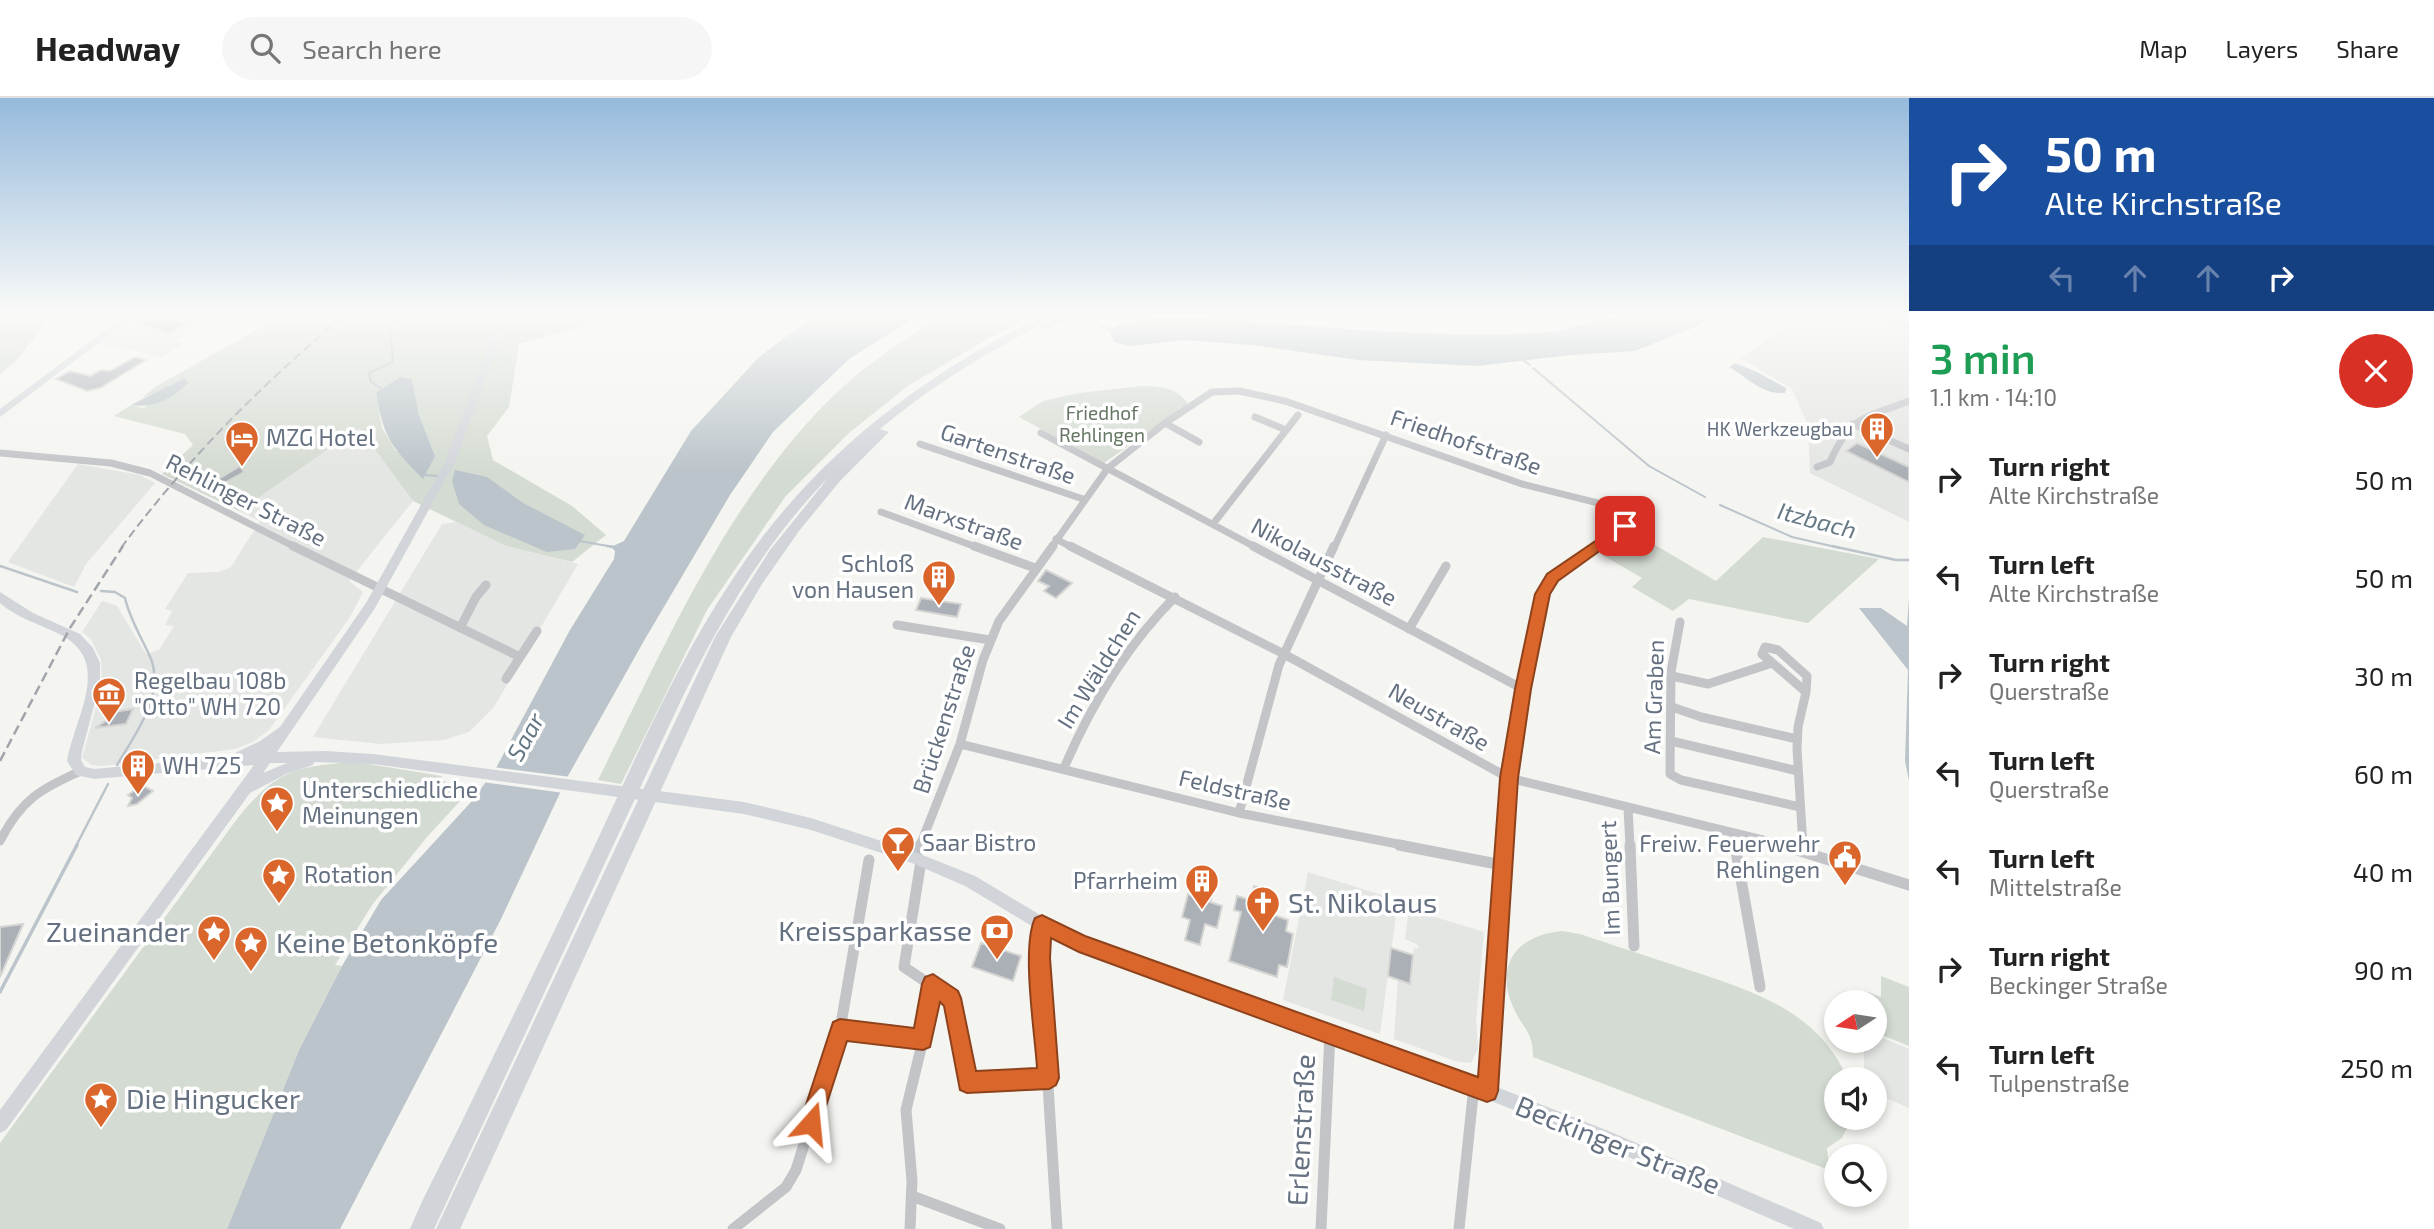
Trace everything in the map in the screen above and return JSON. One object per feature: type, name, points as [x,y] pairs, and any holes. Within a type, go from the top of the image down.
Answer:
[{"type":"highway","points":[[422,1229],[664,719],[707,634],[748,566],[818,478],[884,417],[957,367]]},
{"type":"highway","points":[[448,1229],[681,722],[723,637],[762,569],[831,482],[895,422],[974,367]]},
{"type":"main road","points":[[0,414],[62,367]]},
{"type":"main road","points":[[0,1124],[268,758],[371,605],[450,462],[486,367]]},
{"type":"main road","points":[[0,596],[22,614],[82,639],[90,650],[94,660],[94,684],[74,758],[80,771],[94,774],[268,758],[325,756],[399,762],[765,812],[875,845]]},
{"type":"main road","points":[[232,761],[265,745],[292,723]]},
{"type":"main road","points":[[244,791],[281,770],[325,756]]},
{"type":"main road","name":"Beckinger Straße","points":[[875,845],[918,859],[999,896],[1042,924],[1079,943],[1481,1088],[1605,1138],[1815,1229]]},
{"type":"street","name":"Friedhofstraße","points":[[989,640],[1035,568],[1108,468],[1164,423],[1202,397],[1212,392],[1229,390],[1304,407],[1522,484],[1642,514],[1552,578],[1546,586],[1523,689]]},
{"type":"street","points":[[1816,467],[1830,462],[1845,432],[1860,416],[1909,401]]},
{"type":"street","points":[[1213,524],[1298,415]]},
{"type":"street","points":[[1255,417],[1286,430]]},
{"type":"street","points":[[1164,423],[1201,440],[1189,449]]},
{"type":"street","points":[[1853,424],[1909,449]]},
{"type":"street","name":"Nikolausstraße","points":[[1041,433],[1523,689]]},
{"type":"street","points":[[1239,813],[1274,679],[1386,435]]},
{"type":"street","name":"Gartenstraße","points":[[920,444],[1083,499]]},
{"type":"street","name":"Rehlinger Straße","points":[[0,453],[111,463],[150,473],[520,657]]},
{"type":"street","name":"Marxstraße","points":[[881,512],[1035,568]]},
{"type":"street","name":"Neustraße","points":[[1056,539],[1284,654],[1509,778],[1803,849],[1909,884]]},
{"type":"street","points":[[1409,629],[1446,566]]},
{"type":"street","points":[[460,628],[476,597],[486,585]]},
{"type":"street","name":"Im Wäldchen","points":[[1064,768],[1084,721],[1151,619],[1175,597]]},
{"type":"street","name":"Am Graben","points":[[1680,622],[1675,631],[1672,676],[1671,774],[1681,780],[1800,807]]},
{"type":"street","name":"Brückenstraße","points":[[897,625],[989,640],[960,744],[918,859],[904,967],[933,984]]},
{"type":"street","points":[[506,679],[537,632]]},
{"type":"street","points":[[1803,849],[1797,738],[1798,718],[1806,692],[1807,676],[1778,650],[1765,647],[1762,654],[1806,692]]},
{"type":"street","points":[[1672,676],[1708,684],[1772,663]]},
{"type":"street","points":[[1459,1229],[1481,1088],[1509,778],[1523,689]]},
{"type":"street","points":[[1672,707],[1702,717],[1797,738]]},
{"type":"street","points":[[1671,741],[1798,771]]},
{"type":"street","name":"Feldstraße","points":[[960,744],[1239,813],[1502,865]]},
{"type":"street","points":[[0,841],[16,811],[29,797],[80,771]]},
{"type":"street","name":"Im Bungert","points":[[1628,808],[1634,946]]},
{"type":"street","points":[[1733,832],[1760,987]]},
{"type":"street","points":[[733,1229],[769,1203],[793,1177],[840,1030],[869,860]]},
{"type":"street","points":[[1042,924],[1040,958],[1057,1229]]},
{"type":"street","points":[[910,1229],[912,1196],[906,1110],[933,984],[950,998],[954,1005],[967,1082],[1049,1078]]},
{"type":"street","points":[[840,1030],[923,1040]]},
{"type":"street","name":"Erlenstraße","points":[[1321,1229],[1330,1033]]},
{"type":"street","points":[[912,1196],[1000,1229]]},
{"type":"shaded area","points":[[1755,367],[1909,367],[1909,522],[1810,473],[1808,425],[1792,389]]},
{"type":"shaded area","points":[[359,428],[413,501],[349,581],[363,592],[350,617],[269,730],[253,742],[235,749],[103,766],[92,765],[82,758],[102,685],[101,660],[91,639],[82,632],[102,601],[117,606],[146,654],[159,650],[174,626],[165,625],[172,611],[165,609],[188,573],[219,572],[231,567],[260,521],[239,511]]},
{"type":"shaded area","points":[[78,464],[140,475],[155,483],[86,564],[74,587],[8,562]]},
{"type":"shaded area","points":[[456,522],[506,546],[578,564],[494,707],[469,732],[444,740],[381,744],[313,737],[442,524]]},
{"type":"shaded area","points":[[1308,872],[1398,900],[1380,1034],[1283,1000]]},
{"type":"shaded area","points":[[1409,909],[1484,932],[1476,1021],[1478,1049],[1471,1063],[1455,1061],[1394,1039],[1398,979],[1410,983],[1414,947],[1418,949],[1418,945],[1405,939]]},
{"type":"shaded area","points":[[1887,1040],[1909,1049],[1909,1108],[1887,1099],[1887,1067],[1864,1067],[1864,1054],[1887,1053]]},
{"type":"green space","points":[[0,367],[9,367],[0,374]]},
{"type":"green space","points":[[191,367],[515,367],[509,407],[487,436],[493,460],[572,506],[606,535],[572,562],[506,546],[413,501],[359,428],[239,511],[162,474],[193,445],[185,434],[114,416],[131,405],[144,408],[177,381],[161,392],[142,398],[155,387]],"holes":[[[412,379],[419,415],[435,456],[396,451],[382,428],[376,393]]]},
{"type":"green space","points":[[868,367],[940,367],[909,385],[849,433],[785,497],[707,610],[621,784],[598,780],[671,632],[725,535],[788,445],[852,379]]},
{"type":"green space","name":"Friedhof Rehlingen","points":[[1143,386],[1174,391],[1188,404],[1104,463],[1019,417],[1043,401],[1079,393]]},
{"type":"green space","points":[[1628,529],[1716,581],[1763,537],[1879,559],[1808,623],[1689,599],[1673,611],[1632,587],[1642,578],[1599,553]]},
{"type":"green space","points":[[356,762],[442,776],[439,781],[474,786],[427,837],[372,905],[335,965],[342,966],[299,1050],[227,1229],[0,1229],[0,1143],[234,823],[261,793],[286,775],[316,766]]},
{"type":"green space","points":[[1562,931],[1580,934],[1716,979],[1762,997],[1803,1021],[1824,1041],[1824,1054],[1834,1054],[1841,1067],[1824,1067],[1824,1130],[1846,1130],[1842,1138],[1833,1144],[1824,1144],[1824,1168],[1533,1057],[1529,1036],[1513,1007],[1506,978],[1514,954],[1522,945],[1546,934]]},
{"type":"green space","points":[[1881,976],[1909,987],[1909,1046],[1887,1037],[1887,990],[1881,990]]},
{"type":"green space","points":[[1334,977],[1367,989],[1364,1011],[1331,1000]]},
{"type":"water","name":"Saar","points":[[750,367],[841,367],[773,432],[730,495],[645,639],[568,776],[500,921],[340,1229],[227,1229],[299,1050],[342,966],[381,900],[472,801],[496,768],[570,630],[614,559],[615,551],[611,547],[624,541],[691,431]]},
{"type":"water","points":[[1729,367],[1744,367],[1757,372],[1786,388],[1785,393],[1769,391]]},
{"type":"water","points":[[400,377],[412,379],[419,415],[435,456],[423,479],[390,441],[379,409],[376,393]]},
{"type":"water","points":[[185,378],[188,383],[169,398],[155,404],[131,405]]},
{"type":"water","points":[[455,470],[487,477],[523,503],[585,535],[575,549],[547,552],[484,525],[459,504],[452,481]]},
{"type":"water","points":[[1909,599],[1909,781],[1905,761],[1908,670],[1859,608],[1881,608],[1907,626]]},
{"type":"pier","points":[[493,767],[571,777],[564,793],[482,782]]},
{"type":"building","points":[[118,367],[135,367],[100,388],[87,391],[56,379],[70,371],[90,376],[101,370],[110,371]]},
{"type":"building","name":"HK Werkzeugbau","points":[[1857,443],[1909,467],[1909,482],[1846,451]]},
{"type":"building","points":[[240,466],[244,472],[219,486],[212,483]]},
{"type":"building","points":[[1046,570],[1072,583],[1056,598],[1044,591],[1049,586],[1038,581]]},
{"type":"building","name":"Schloß von Hausen","points":[[921,598],[961,604],[957,617],[916,610]]},
{"type":"building","points":[[133,709],[126,724],[95,728],[110,718],[113,712]]},
{"type":"building","name":"WH 725","points":[[142,785],[153,791],[137,804],[128,806],[132,798],[128,795]]},
{"type":"building","name":"St. Nikolaus","points":[[1254,886],[1267,890],[1262,911],[1288,920],[1286,931],[1293,934],[1287,967],[1279,965],[1277,977],[1229,961],[1241,912],[1234,910],[1237,896],[1251,900]]},
{"type":"building","name":"Pfarrheim","points":[[1198,888],[1213,893],[1210,902],[1222,906],[1217,928],[1205,924],[1200,945],[1185,940],[1190,920],[1182,917],[1188,894],[1196,897]]},
{"type":"building","points":[[23,924],[0,977],[0,927]]},
{"type":"building","name":"Kreissparkasse","points":[[981,943],[1021,956],[1013,981],[972,967]]},
{"type":"building","points":[[1391,948],[1413,955],[1410,984],[1388,976]]},
{"type":"waterway","points":[[382,389],[371,382],[369,373],[383,367]]},
{"type":"waterway","name":"Itzbach","points":[[1533,368],[1649,466],[1705,497]]},
{"type":"waterway","points":[[424,475],[438,476]]},
{"type":"waterway","name":"Itzbach","points":[[1720,505],[1792,537],[1840,548]]},
{"type":"waterway","points":[[579,541],[614,547],[607,546]]},
{"type":"waterway","name":"Itzbach","points":[[1832,546],[1896,560],[1909,560]]},
{"type":"waterway","points":[[0,566],[77,592]]},
{"type":"waterway","points":[[101,591],[115,592],[125,598],[151,659],[154,673],[154,687],[146,714],[117,765]]},
{"type":"waterway","points":[[76,846],[108,784]]},
{"type":"waterway","points":[[0,992],[77,845]]},
{"type":"railway","points":[[121,548],[172,484],[226,424],[286,367]]},
{"type":"railway","points":[[0,761],[70,628],[123,546]]},
{"type":"place","name":"HK Werkzeugbau","points":[[1877,459]]},
{"type":"place","name":"MZG Hotel","points":[[242,468]]},
{"type":"place","name":"Schloß von Hausen","points":[[939,607]]},
{"type":"place","name":"Regelbau 108b \"Otto\" WH 720","points":[[109,724]]},
{"type":"place","name":"WH 725","points":[[138,796]]},
{"type":"place","name":"Unterschiedliche Meinungen","points":[[277,833]]},
{"type":"place","name":"Saar Bistro","points":[[898,873]]},
{"type":"place","name":"Freiw. Feuerwehr Rehlingen","points":[[1845,887]]},
{"type":"place","name":"Rotation","points":[[279,905]]},
{"type":"place","name":"Pfarrheim","points":[[1202,911]]},
{"type":"place","name":"St. Nikolaus","points":[[1263,933]]},
{"type":"place","name":"Kreissparkasse","points":[[997,961]]},
{"type":"place","name":"Zueinander","points":[[214,962]]},
{"type":"place","name":"Keine Betonköpfe","points":[[251,973]]},
{"type":"place","name":"Die Hingucker","points":[[101,1129]]},
{"type":"route","points":[[811,1123],[840,1030],[923,1040],[933,984],[944,991],[954,1005],[967,1082],[1049,1078],[1040,958],[1042,924],[1079,943],[1487,1091],[1509,778],[1542,594],[1552,578],[1625,526]]}]
